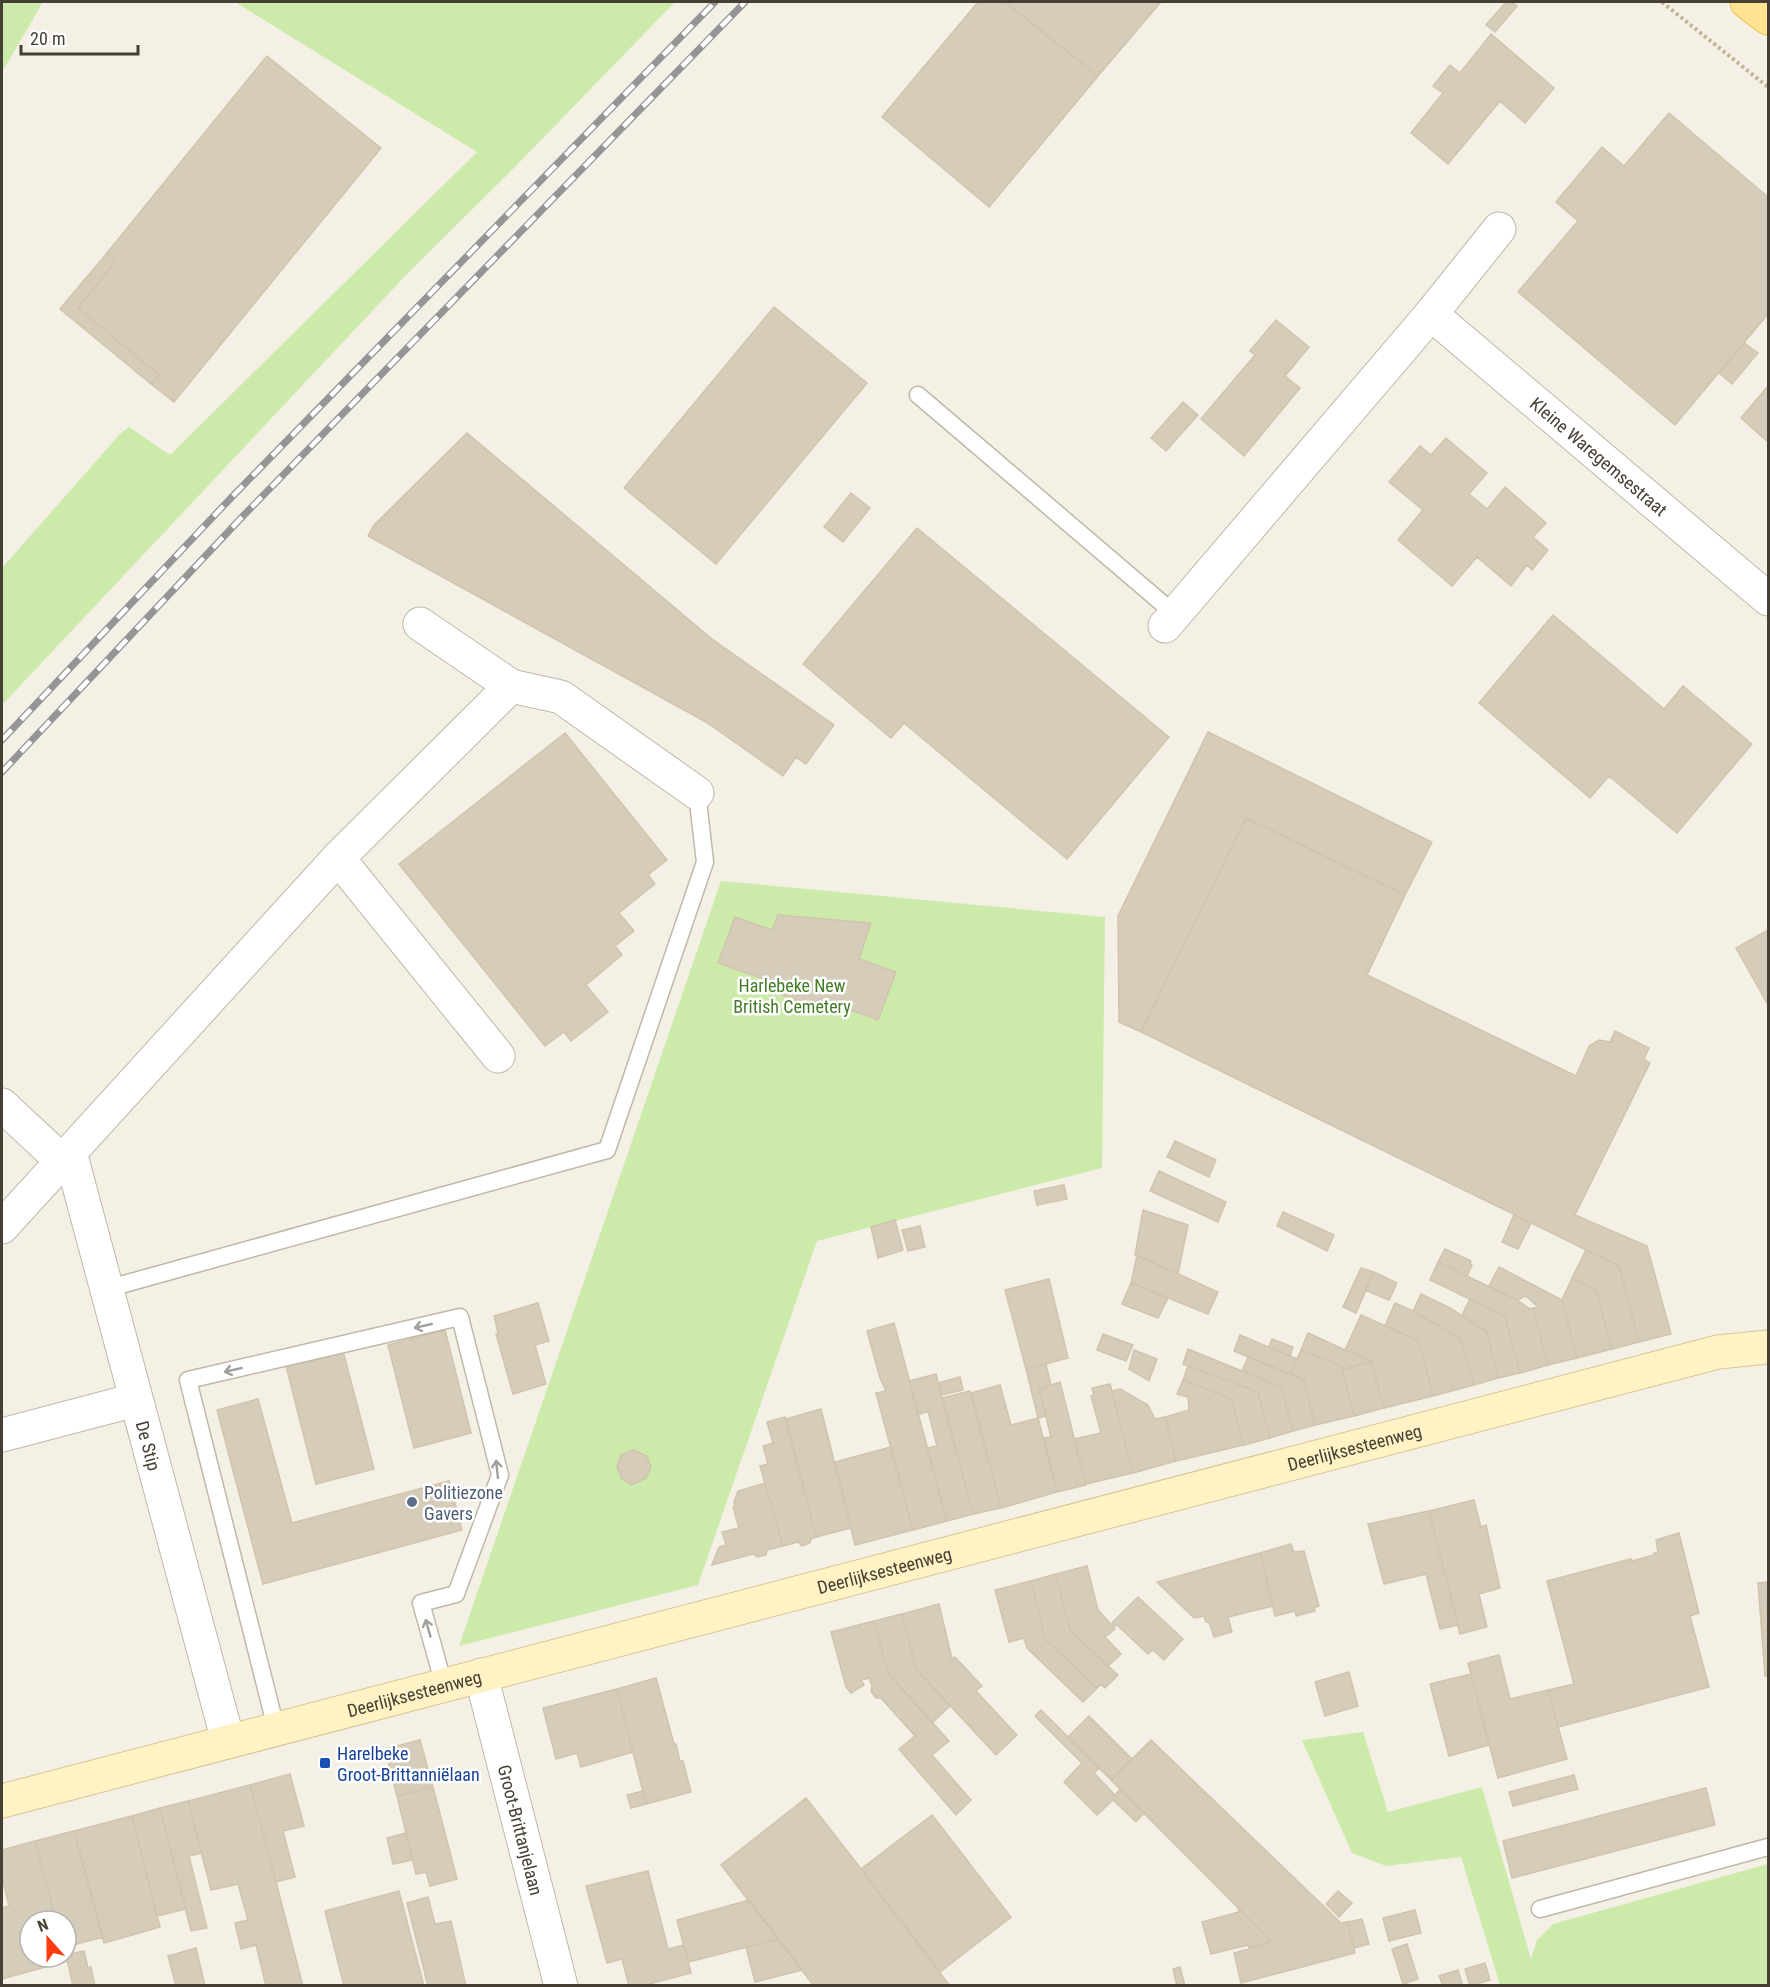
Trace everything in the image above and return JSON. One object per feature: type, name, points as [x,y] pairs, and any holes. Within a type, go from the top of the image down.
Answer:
[{"type":"main road","points":[[1747,2],[1768,18]]},
{"type":"main road","name":"Deerlijksesteenweg","points":[[2,1801],[1718,1352],[1768,1347]]},
{"type":"street","points":[[1170,620],[1431,314],[1499,230]]},
{"type":"street","name":"Kleine Waregemsestraat","points":[[1431,314],[1768,599]]},
{"type":"street","points":[[420,624],[511,686],[561,697],[697,793]]},
{"type":"street","points":[[2,1227],[338,858],[511,686]]},
{"type":"street","points":[[338,858],[498,1056]]},
{"type":"street","points":[[2,1105],[66,1156]]},
{"type":"street","name":"De Stip","points":[[66,1156],[106,1289],[228,1741]]},
{"type":"street","points":[[2,1435],[135,1401]]},
{"type":"street","name":"Groot-Brittanjelaan","points":[[481,1675],[561,1986]]},
{"type":"lane","points":[[918,394],[1170,620]]},
{"type":"lane","points":[[106,1289],[607,1150],[705,862],[697,793]]},
{"type":"lane","points":[[276,1728],[188,1380],[460,1317],[500,1475],[456,1594],[421,1603],[444,1685]]},
{"type":"lane","points":[[1540,1909],[1768,1847]]},
{"type":"path","points":[[1662,2],[1768,87]]},
{"type":"green space","points":[[2,2],[43,2],[2,72]]},
{"type":"green space","points":[[235,2],[675,2],[408,273],[2,705],[2,568],[120,434],[129,427],[170,455],[477,152]]},
{"type":"green space","name":"Harlebeke New British Cemetery","points":[[721,881],[1105,917],[1102,1168],[817,1241],[698,1585],[459,1646]]},
{"type":"green space","points":[[1363,1732],[1388,1812],[1482,1787],[1531,1959],[1537,1940],[1553,1924],[1768,1864],[1768,1985],[1500,1985],[1461,1857],[1386,1866],[1352,1853],[1302,1740]]},
{"type":"building","points":[[978,2],[1005,2],[1098,76],[989,207],[882,117]]},
{"type":"building","points":[[1005,2],[1161,2],[1098,76]]},
{"type":"building","points":[[1506,2],[1512,2],[1517,6],[1495,32],[1486,25]]},
{"type":"building","points":[[1491,34],[1554,88],[1525,123],[1500,101],[1448,164],[1411,133],[1443,93],[1433,86],[1450,65],[1460,73]]},
{"type":"building","points":[[267,56],[381,148],[174,402],[151,384],[159,375],[78,308],[116,261],[107,253]]},
{"type":"building","points":[[1669,113],[1768,197],[1768,314],[1675,425],[1518,292],[1578,221],[1556,202],[1602,147],[1624,166]]},
{"type":"building","points":[[107,253],[116,261],[78,308],[159,375],[151,384],[60,309]]},
{"type":"building","points":[[774,307],[867,383],[716,564],[624,488]]},
{"type":"building","points":[[1276,320],[1309,347],[1285,376],[1300,388],[1244,456],[1201,419],[1255,355],[1250,351]]},
{"type":"building","points":[[1744,343],[1758,353],[1732,384],[1719,373]]},
{"type":"building","points":[[1768,386],[1768,442],[1741,418]]},
{"type":"building","points":[[1183,402],[1198,415],[1166,451],[1151,438]]},
{"type":"building","points":[[467,433],[712,639],[834,725],[806,764],[796,757],[783,776],[706,722],[368,536],[374,525]]},
{"type":"building","points":[[1446,438],[1487,473],[1469,494],[1487,509],[1505,487],[1546,523],[1533,537],[1548,550],[1532,570],[1527,565],[1511,586],[1477,557],[1452,586],[1398,540],[1423,510],[1389,482],[1420,446],[1431,455]]},
{"type":"building","points":[[851,493],[870,508],[843,542],[824,527]]},
{"type":"building","points":[[917,528],[1169,737],[1067,859],[904,723],[891,738],[803,664]]},
{"type":"building","points":[[1553,615],[1664,709],[1683,686],[1752,744],[1677,833],[1609,776],[1590,798],[1479,703]]},
{"type":"building","points":[[1208,732],[1432,842],[1405,895],[1246,818],[1141,1032],[1119,1022],[1118,916]]},
{"type":"building","points":[[565,733],[667,860],[648,875],[655,884],[619,913],[634,931],[615,946],[622,955],[586,985],[608,1012],[571,1041],[564,1032],[545,1046],[399,864]]},
{"type":"building","points":[[1246,818],[1405,895],[1367,975],[1576,1076],[1589,1046],[1599,1040],[1610,1042],[1615,1031],[1649,1048],[1644,1059],[1650,1063],[1575,1215],[1647,1246],[1671,1334],[1639,1342],[1619,1266],[1141,1032]]},
{"type":"building","points":[[778,915],[871,923],[859,959],[896,972],[878,1020],[832,1003],[829,1012],[761,987],[764,979],[718,963],[735,917],[772,930]]},
{"type":"building","points":[[1768,930],[1768,1005],[1736,948]]},
{"type":"building","points":[[1175,1141],[1216,1160],[1209,1177],[1167,1157]]},
{"type":"building","points":[[1159,1171],[1226,1202],[1218,1222],[1150,1191]]},
{"type":"building","points":[[1064,1185],[1067,1199],[1037,1205],[1034,1191]]},
{"type":"building","points":[[1143,1210],[1188,1225],[1178,1274],[1135,1255]]},
{"type":"building","points":[[1283,1212],[1334,1235],[1327,1251],[1277,1226]]},
{"type":"building","points":[[1514,1215],[1531,1223],[1518,1249],[1502,1242]]},
{"type":"building","points":[[895,1220],[903,1250],[878,1258],[871,1227]]},
{"type":"building","points":[[920,1226],[925,1247],[908,1251],[902,1230]]},
{"type":"building","points":[[1445,1249],[1471,1261],[1472,1265],[1467,1276],[1438,1262]]},
{"type":"building","points":[[1586,1250],[1619,1266],[1639,1342],[1612,1349],[1596,1290],[1572,1278]]},
{"type":"building","points":[[1137,1255],[1218,1292],[1208,1314],[1131,1283]]},
{"type":"building","points":[[1438,1262],[1517,1300],[1530,1309],[1533,1308],[1548,1365],[1520,1373],[1505,1316],[1430,1280]]},
{"type":"building","points":[[1499,1267],[1562,1300],[1577,1358],[1548,1365],[1533,1308],[1538,1307],[1526,1296],[1517,1300],[1489,1286]]},
{"type":"building","points":[[1361,1268],[1374,1272],[1356,1313],[1343,1307]]},
{"type":"building","points":[[1374,1272],[1397,1283],[1389,1300],[1365,1290]]},
{"type":"building","points":[[1572,1278],[1596,1290],[1612,1349],[1577,1358],[1562,1300]]},
{"type":"building","points":[[1049,1279],[1068,1358],[1026,1369],[1005,1290]]},
{"type":"building","points":[[1131,1283],[1168,1298],[1158,1318],[1122,1304]]},
{"type":"building","points":[[1421,1294],[1450,1308],[1487,1332],[1498,1378],[1474,1385],[1461,1339],[1413,1311]]},
{"type":"building","points":[[1470,1299],[1505,1316],[1520,1373],[1498,1378],[1487,1332],[1462,1315]]},
{"type":"building","points":[[538,1303],[549,1341],[535,1345],[546,1384],[513,1394],[496,1334],[498,1333],[494,1316]]},
{"type":"building","points":[[1395,1303],[1461,1339],[1474,1385],[1433,1396],[1419,1341],[1385,1326]]},
{"type":"building","points":[[1361,1315],[1419,1341],[1433,1396],[1384,1408],[1371,1361],[1345,1350]]},
{"type":"building","points":[[894,1323],[947,1521],[913,1530],[876,1393],[886,1391],[867,1331]]},
{"type":"building","points":[[445,1330],[471,1433],[414,1448],[388,1345]]},
{"type":"building","points":[[1308,1333],[1371,1361],[1342,1370],[1341,1366],[1301,1350]]},
{"type":"building","points":[[1103,1334],[1133,1345],[1126,1361],[1097,1350]]},
{"type":"building","points":[[1240,1335],[1297,1359],[1290,1374],[1234,1351]]},
{"type":"building","points":[[1272,1339],[1293,1347],[1290,1356],[1269,1347]]},
{"type":"building","points":[[1188,1349],[1281,1387],[1293,1431],[1270,1438],[1258,1392],[1183,1364]]},
{"type":"building","points":[[1134,1350],[1157,1359],[1149,1381],[1129,1369]]},
{"type":"building","points":[[1301,1350],[1341,1366],[1354,1416],[1315,1425],[1304,1380],[1290,1374]]},
{"type":"building","points":[[343,1351],[374,1469],[316,1484],[286,1366]]},
{"type":"building","points":[[1248,1357],[1304,1380],[1315,1425],[1293,1431],[1281,1387],[1242,1371]]},
{"type":"building","points":[[1371,1361],[1384,1408],[1354,1416],[1342,1370]]},
{"type":"building","points":[[1046,1364],[1051,1385],[1039,1389],[1046,1416],[1038,1418],[1026,1369]]},
{"type":"building","points":[[1188,1366],[1258,1392],[1270,1438],[1244,1445],[1231,1399],[1183,1380]]},
{"type":"building","points":[[936,1374],[973,1514],[947,1521],[927,1448],[937,1446],[928,1411],[918,1415],[909,1381]]},
{"type":"building","points":[[960,1377],[963,1390],[941,1395],[938,1383]]},
{"type":"building","points":[[1183,1380],[1231,1399],[1244,1445],[1176,1461],[1165,1417],[1189,1410],[1188,1397],[1177,1394]]},
{"type":"building","points":[[1060,1382],[1086,1485],[1057,1492],[1044,1438],[1051,1437],[1039,1389]]},
{"type":"building","points":[[1110,1384],[1133,1473],[1086,1484],[1074,1439],[1101,1433],[1091,1396],[1094,1395],[1092,1388]]},
{"type":"building","points":[[1000,1385],[1011,1425],[1038,1418],[1057,1492],[1001,1508],[971,1393]]},
{"type":"building","points":[[1120,1389],[1148,1405],[1155,1419],[1165,1417],[1176,1461],[1133,1473],[1112,1391]]},
{"type":"building","points":[[970,1391],[1001,1508],[973,1514],[942,1398]]},
{"type":"building","name":"Politiezone Gavers","points":[[258,1399],[292,1523],[449,1481],[462,1530],[263,1584],[217,1410]]},
{"type":"building","points":[[821,1409],[851,1528],[816,1537],[786,1419]]},
{"type":"building","points":[[785,1417],[816,1537],[811,1539],[810,1543],[802,1546],[798,1542],[783,1546],[760,1466],[768,1464],[763,1446],[773,1443],[767,1422]]},
{"type":"building","points":[[891,1447],[913,1530],[855,1545],[835,1462]]},
{"type":"building","points":[[633,1450],[647,1456],[651,1467],[646,1478],[632,1485],[622,1479],[617,1467],[621,1455]]},
{"type":"building","points":[[765,1483],[783,1546],[767,1550],[766,1555],[758,1557],[753,1554],[712,1565],[719,1547],[726,1545],[722,1532],[739,1528],[733,1507],[738,1491]]},
{"type":"building","points":[[1474,1500],[1481,1527],[1486,1525],[1500,1588],[1479,1594],[1487,1627],[1460,1634],[1429,1511]]},
{"type":"building","points":[[1429,1511],[1458,1625],[1440,1629],[1426,1574],[1384,1584],[1368,1524]]},
{"type":"building","points":[[1679,1533],[1699,1613],[1690,1616],[1709,1687],[1558,1727],[1548,1690],[1574,1684],[1547,1581],[1654,1555],[1658,1552],[1656,1540]]},
{"type":"building","points":[[1291,1544],[1294,1552],[1304,1551],[1319,1606],[1314,1608],[1315,1611],[1296,1616],[1295,1611],[1275,1616],[1260,1553]]},
{"type":"building","points":[[1260,1553],[1273,1606],[1228,1617],[1232,1632],[1214,1637],[1209,1622],[1206,1622],[1204,1616],[1194,1618],[1157,1582]]},
{"type":"building","points":[[1087,1566],[1098,1610],[1115,1629],[1105,1637],[1121,1654],[1108,1666],[1070,1630],[1056,1574]]},
{"type":"building","points":[[1056,1574],[1070,1630],[1118,1675],[1105,1688],[1101,1684],[1097,1688],[1045,1639],[1031,1581]]},
{"type":"building","points":[[1031,1581],[1045,1639],[1097,1688],[1083,1702],[1027,1648],[1024,1638],[1009,1642],[995,1590]]},
{"type":"building","points":[[1768,1582],[1768,1676],[1765,1676],[1758,1583]]},
{"type":"building","points":[[1138,1597],[1183,1639],[1164,1660],[1153,1650],[1148,1654],[1112,1623]]},
{"type":"building","points":[[939,1604],[952,1659],[955,1657],[982,1686],[976,1691],[1017,1735],[996,1755],[916,1669],[902,1614]]},
{"type":"building","points":[[902,1614],[916,1669],[950,1706],[932,1723],[888,1673],[874,1621]]},
{"type":"building","points":[[874,1621],[888,1673],[949,1741],[932,1755],[971,1800],[956,1815],[899,1749],[915,1736],[881,1698],[876,1698],[871,1691],[869,1678],[861,1680],[864,1685],[851,1693],[846,1687],[831,1632]]},
{"type":"building","points":[[1499,1655],[1510,1699],[1548,1690],[1567,1759],[1498,1778],[1468,1663]]},
{"type":"building","points":[[1349,1672],[1358,1706],[1325,1716],[1315,1682]]},
{"type":"building","points":[[1471,1674],[1489,1745],[1449,1756],[1430,1684]]},
{"type":"building","points":[[656,1678],[674,1744],[676,1744],[680,1761],[683,1761],[691,1792],[646,1804],[617,1689]]},
{"type":"building","points":[[617,1689],[633,1752],[581,1767],[577,1753],[556,1759],[543,1708]]},
{"type":"building","points":[[1041,1710],[1099,1768],[1094,1773],[1115,1795],[1120,1789],[1144,1813],[1136,1822],[1113,1800],[1097,1815],[1064,1782],[1082,1763],[1035,1716]]},
{"type":"building","points":[[1089,1716],[1132,1759],[1111,1780],[1068,1737]]},
{"type":"building","points":[[420,1740],[433,1787],[397,1796],[385,1749]]},
{"type":"building","points":[[1151,1740],[1341,1923],[1347,1922],[1355,1953],[1241,1983],[1234,1953],[1272,1942],[1111,1780]]},
{"type":"building","points":[[290,1774],[304,1826],[283,1831],[295,1877],[276,1882],[250,1785]]},
{"type":"building","points":[[1574,1775],[1578,1789],[1513,1806],[1509,1792]]},
{"type":"building","points":[[250,1785],[303,1986],[266,1986],[256,1945],[241,1949],[235,1923],[248,1920],[238,1884],[211,1890],[188,1801]]},
{"type":"building","points":[[433,1787],[457,1879],[430,1886],[426,1872],[416,1874],[397,1796]]},
{"type":"building","points":[[1706,1788],[1715,1825],[1512,1878],[1503,1841]]},
{"type":"building","points":[[643,1791],[646,1804],[631,1808],[627,1795]]},
{"type":"building","points":[[806,1798],[950,1986],[814,1986],[721,1865]]},
{"type":"building","points":[[188,1801],[202,1853],[189,1856],[207,1928],[191,1931],[160,1808]]},
{"type":"building","points":[[160,1808],[186,1909],[157,1916],[132,1816]]},
{"type":"building","points":[[932,1815],[1011,1917],[940,1972],[861,1869]]},
{"type":"building","points":[[132,1816],[160,1927],[104,1943],[74,1831]]},
{"type":"building","points":[[74,1831],[103,1937],[78,1944],[78,1909],[53,1909],[35,1841]]},
{"type":"building","points":[[406,1833],[413,1860],[393,1864],[387,1838]]},
{"type":"building","points":[[35,1841],[53,1909],[18,1909],[18,1969],[38,1969],[2,1979],[2,1908],[9,1906],[2,1877],[2,1850]]},
{"type":"building","points":[[648,1871],[668,1949],[684,1945],[691,1973],[642,1986],[629,1986],[622,1959],[607,1963],[586,1886]]},
{"type":"building","points":[[399,1891],[424,1986],[344,1986],[325,1911]]},
{"type":"building","points":[[1338,1891],[1352,1903],[1339,1917],[1326,1904]]},
{"type":"building","points":[[428,1897],[435,1924],[451,1921],[466,1986],[428,1986],[407,1903]]},
{"type":"building","points":[[749,1900],[779,1939],[688,1962],[677,1920]]},
{"type":"building","points":[[1238,1908],[1272,1942],[1211,1954],[1202,1922],[1239,1912]]},
{"type":"building","points":[[1415,1910],[1421,1933],[1389,1941],[1383,1918]]},
{"type":"building","points":[[1362,1919],[1369,1944],[1354,1948],[1347,1922]]},
{"type":"building","points":[[779,1939],[802,1970],[755,1982],[746,1947]]},
{"type":"building","points":[[1407,1944],[1418,1979],[1403,1984],[1392,1949]]},
{"type":"building","points":[[196,1948],[205,1986],[176,1986],[168,1956]]},
{"type":"building","points":[[84,1951],[88,1968],[91,1967],[95,1986],[73,1986],[69,1969],[78,1969],[78,1952]]},
{"type":"building","points":[[1485,1963],[1490,1980],[1470,1986],[1465,1969]]},
{"type":"building","points":[[1180,1967],[1185,1986],[1177,1986],[1173,1969]]},
{"type":"building","points":[[1458,1970],[1463,1986],[1443,1986],[1439,1976]]},
{"type":"railway","points":[[2,740],[229,500],[715,2]]},
{"type":"railway","points":[[2,772],[243,516],[745,2]]},
{"type":"place","name":"Politiezone Gavers","points":[[412,1502]]},
{"type":"place","name":"Harelbeke Groot-Brittanniëlaan","points":[[325,1763]]}]
